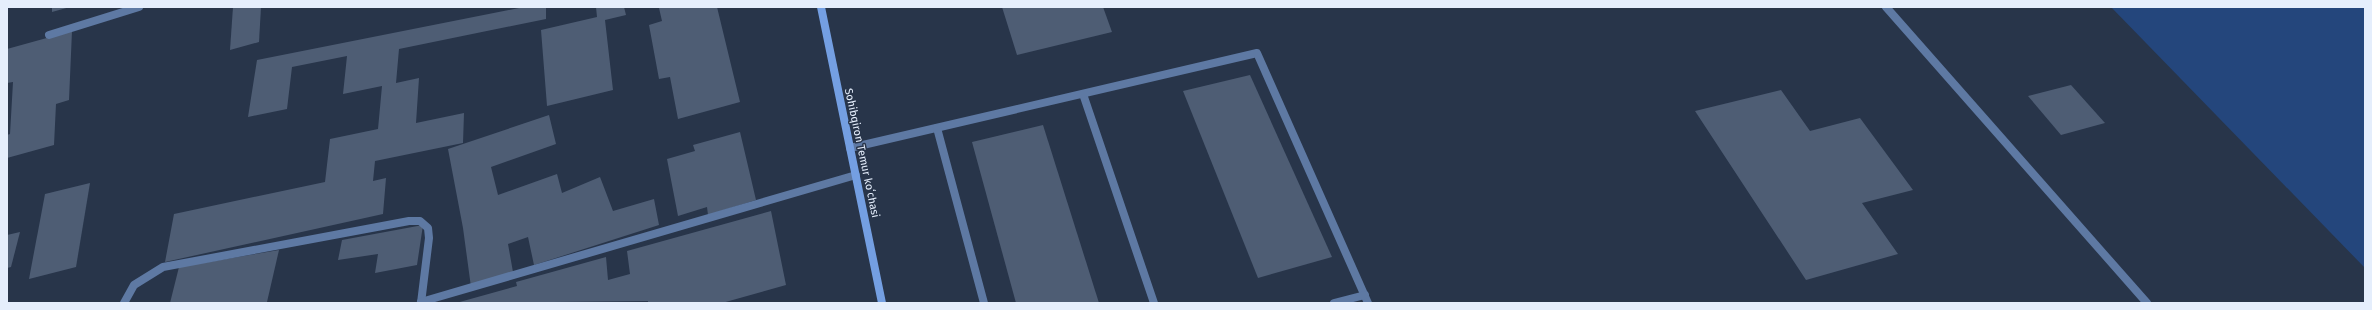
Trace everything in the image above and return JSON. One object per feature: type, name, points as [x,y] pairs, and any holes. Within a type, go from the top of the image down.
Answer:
[{"type":"main road","name":"Sohibqiron Temur koʻchasi","points":[[821,7],[882,303]]},
{"type":"street","points":[[49,35],[139,7]]},
{"type":"street","points":[[1886,7],[2147,303]]},
{"type":"street","points":[[850,148],[1257,53],[1366,299],[1334,303]]},
{"type":"street","points":[[1083,94],[1154,303]]},
{"type":"street","points":[[937,128],[984,303]]},
{"type":"street","points":[[124,303],[126,294],[137,282],[163,267],[409,221],[420,221],[428,228],[421,303],[856,175]]},
{"type":"shaded area","points":[[2111,7],[2365,7],[2365,268]]},
{"type":"building","points":[[52,7],[70,7],[52,12]]},
{"type":"building","points":[[233,7],[261,7],[259,42],[230,50]]},
{"type":"building","points":[[524,7],[546,7],[546,19],[399,49],[396,83],[419,78],[416,123],[464,113],[463,143],[375,161],[373,181],[386,178],[383,214],[165,262],[174,214],[325,182],[330,139],[378,129],[382,86],[343,94],[347,56],[292,67],[287,109],[248,117],[257,60]]},
{"type":"building","points":[[596,7],[624,7],[626,15],[605,20],[613,90],[547,106],[541,30],[597,17]]},
{"type":"building","points":[[717,7],[740,102],[678,119],[670,77],[659,79],[649,25],[662,21],[659,8]]},
{"type":"building","points":[[1002,7],[1103,7],[1112,32],[1017,55]]},
{"type":"building","points":[[72,31],[69,100],[56,104],[54,145],[7,158],[7,135],[10,134],[13,82],[7,83],[7,49]]},
{"type":"building","points":[[1250,75],[1332,257],[1258,278],[1183,91]]},
{"type":"building","points":[[2071,85],[2105,123],[2061,135],[2028,96]]},
{"type":"building","points":[[1781,90],[1810,131],[1860,118],[1913,190],[1862,203],[1898,254],[1806,280],[1695,111]]},
{"type":"building","points":[[549,115],[556,144],[491,167],[498,195],[557,174],[562,193],[600,177],[613,211],[654,199],[659,225],[534,265],[528,237],[508,244],[513,272],[471,287],[463,228],[448,149]]},
{"type":"building","points":[[1043,125],[1099,303],[1016,303],[972,142]]},
{"type":"building","points":[[740,132],[756,200],[708,215],[707,207],[678,216],[667,159],[695,151],[693,145]]},
{"type":"building","points":[[90,183],[76,267],[29,279],[45,194]]},
{"type":"building","points":[[771,211],[786,285],[722,303],[648,303],[648,301],[456,303],[517,286],[516,282],[606,257],[608,280],[630,274],[627,251]]},
{"type":"building","points":[[423,225],[417,265],[375,273],[378,254],[338,260],[342,240]]},
{"type":"building","points":[[20,232],[11,267],[7,268],[7,235]]},
{"type":"building","points":[[279,250],[267,302],[170,303],[179,267]]}]
